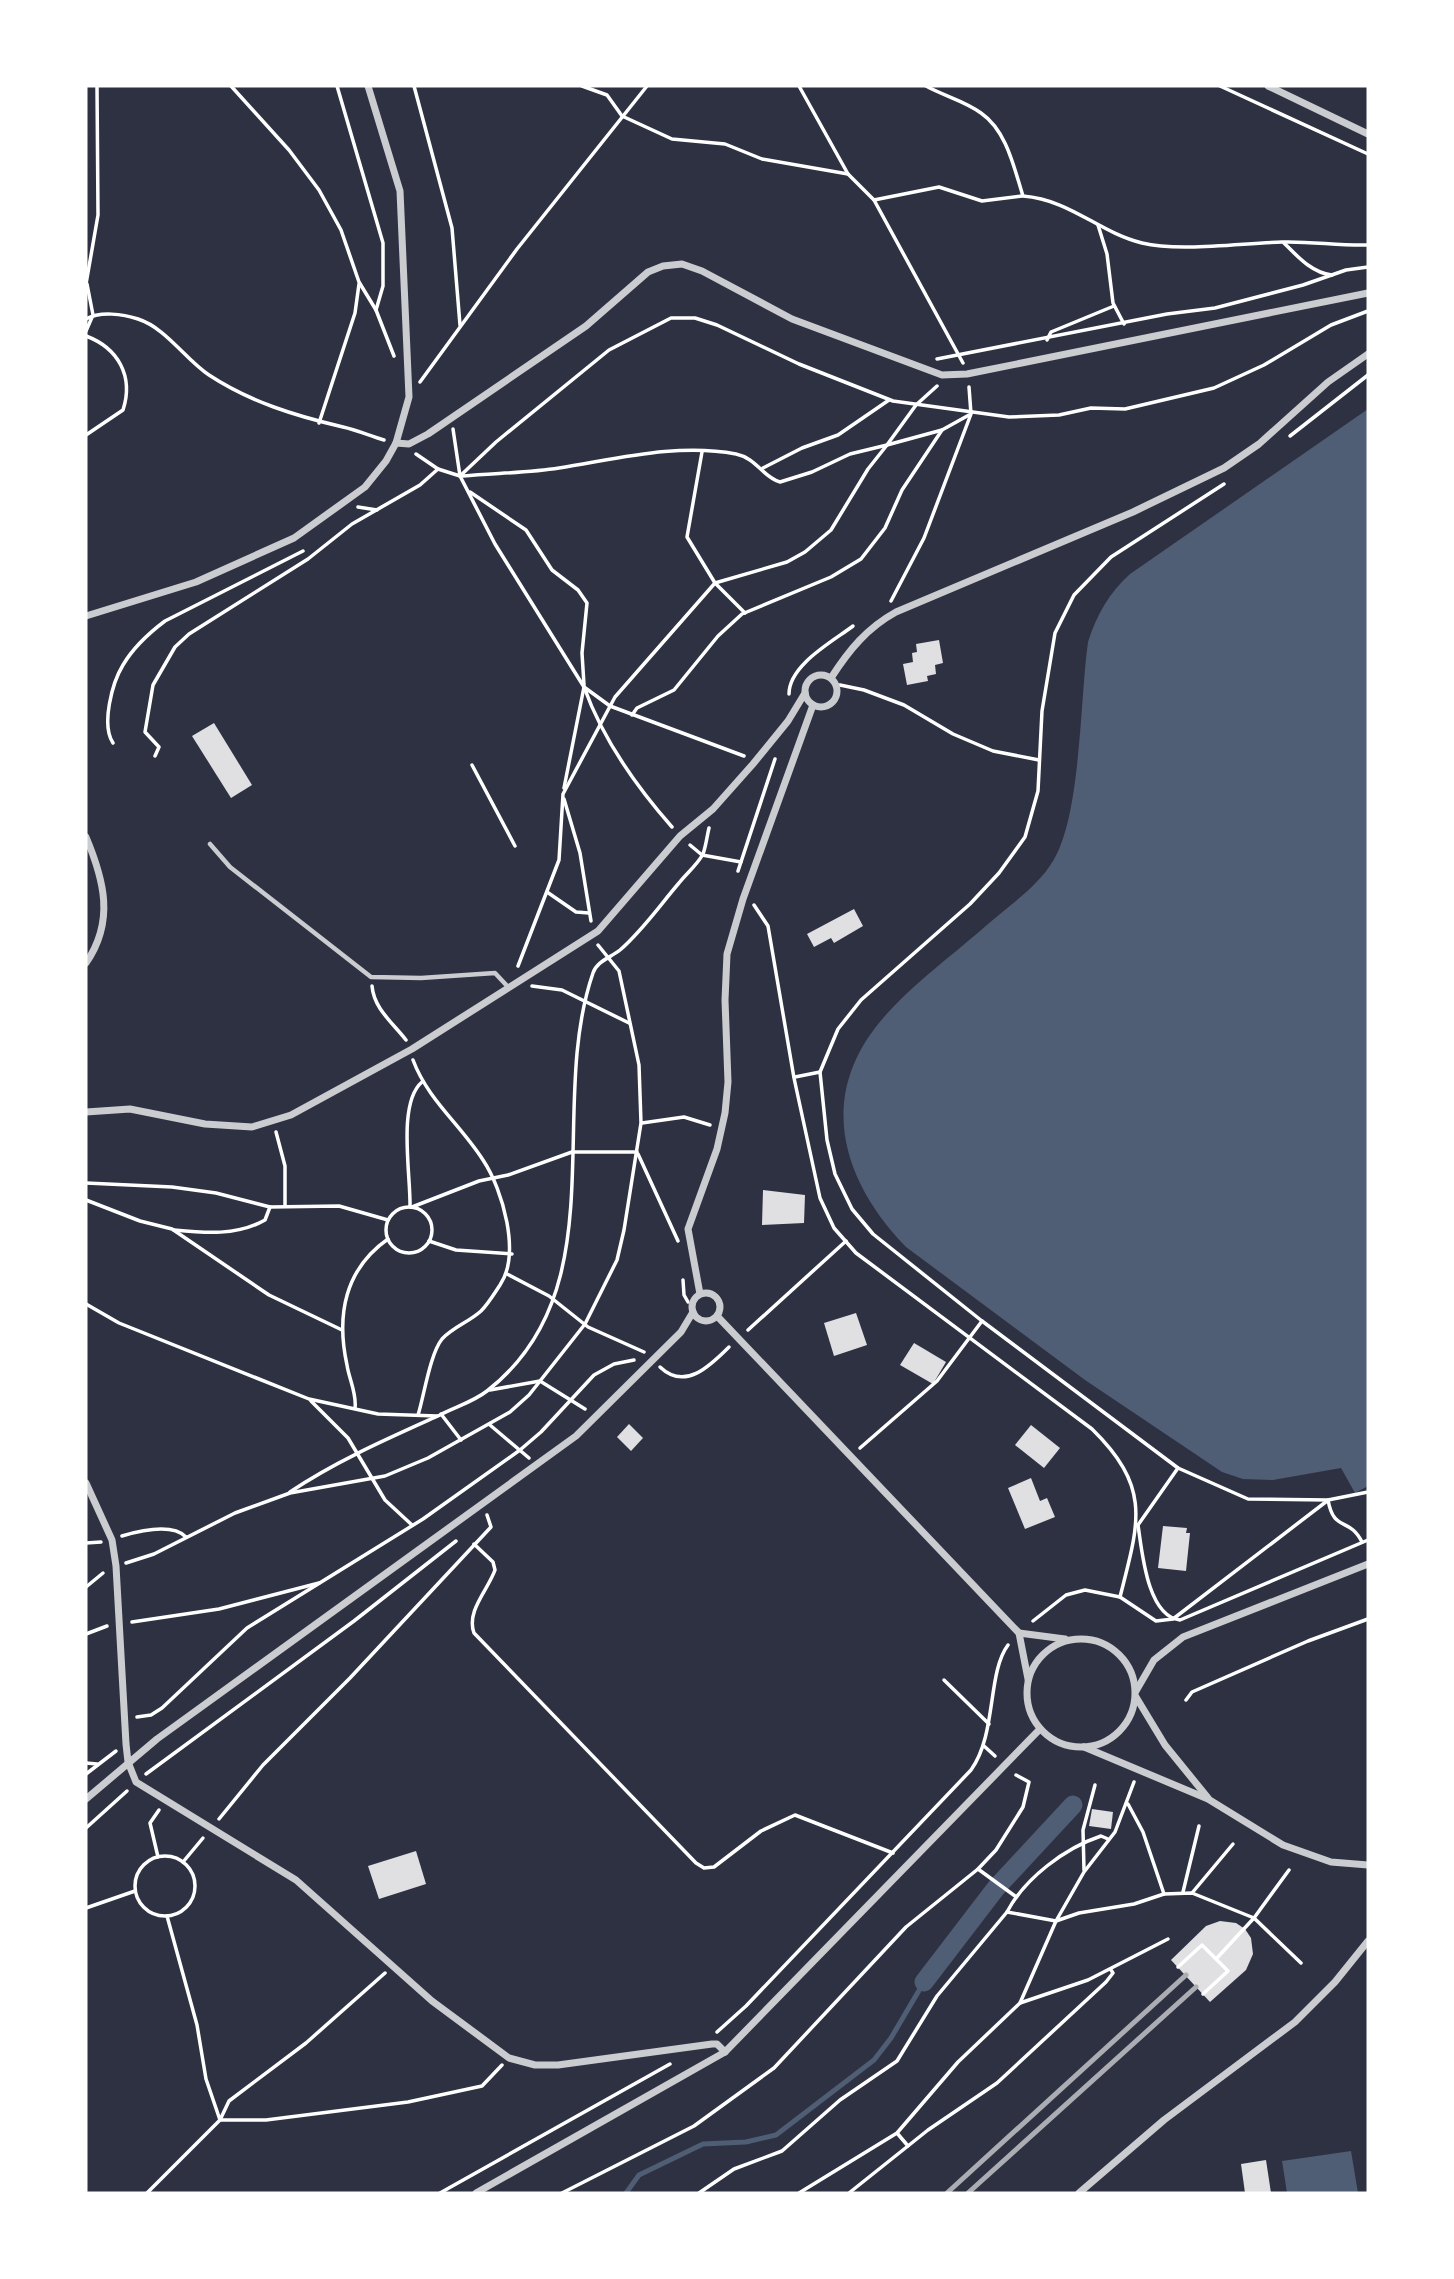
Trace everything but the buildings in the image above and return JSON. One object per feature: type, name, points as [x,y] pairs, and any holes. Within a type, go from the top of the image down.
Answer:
[{"type":"street","points":[[86,616],[196,582],[294,538],[365,487],[386,461],[396,443],[409,397],[400,191],[368,86]]},
{"type":"street","points":[[1268,86],[1368,134]]},
{"type":"street","points":[[396,443],[409,444],[450,419],[586,326],[648,272],[663,266],[682,264],[702,271],[792,319],[942,375],[967,374],[1368,293]]},
{"type":"street","points":[[833,681],[870,628],[896,612],[1133,512],[1224,468],[1259,444],[1328,382],[1368,354]]},
{"type":"street","points":[[86,1112],[130,1109],[227,1127],[273,1122],[341,1090],[412,1049],[595,934],[680,836],[713,809],[753,764],[789,721],[812,677],[822,675],[833,681],[837,695],[831,704],[822,707],[813,705],[805,693]]},
{"type":"street","points":[[86,1798],[128,1762],[597,1419],[681,1332],[700,1294],[688,1229],[722,1129],[728,1082],[726,965],[754,866],[813,705]]},
{"type":"street","points":[[86,837],[97,865],[105,909],[102,931],[86,962]]},
{"type":"street","points":[[692,1309],[703,1321],[718,1317],[721,1311],[718,1299],[707,1293],[700,1294]]},
{"type":"street","points":[[718,1317],[1019,1633],[1028,1679],[1028,1704],[1040,1729],[1062,1744],[1083,1747],[1208,1798],[1283,1845],[1331,1862],[1368,1865]]},
{"type":"street","points":[[86,1483],[112,1540],[121,1623],[126,1744],[128,1762],[136,1782],[296,1880],[392,1967],[463,2026],[509,2058],[536,2065],[558,2065],[717,2044],[724,2052]]},
{"type":"street","points":[[1083,1747],[1104,1741],[1116,1734],[1130,1716],[1136,1694],[1154,1660],[1182,1637],[1368,1564]]},
{"type":"street","points":[[1019,1633],[1069,1640],[1091,1639],[1113,1648],[1129,1666],[1136,1694],[1165,1745],[1208,1798]]},
{"type":"street","points":[[1028,1679],[1044,1654],[1069,1640]]},
{"type":"street","points":[[475,2193],[724,2052],[1040,1729]]},
{"type":"street","points":[[1079,2193],[1164,2120],[1295,2022],[1335,1982],[1368,1941]]},
{"type":"lane","points":[[210,844],[230,867],[371,977],[421,978],[495,973],[502,977],[510,989]]},
{"type":"path","points":[[86,435],[123,410],[128,385],[120,362],[111,350],[104,343],[86,334],[93,315],[86,283],[98,215],[97,86]]},
{"type":"path","points":[[231,86],[289,150],[319,190],[341,230],[359,282],[376,310],[393,355],[408,372]]},
{"type":"path","points":[[337,86],[383,243],[383,286],[376,310]]},
{"type":"path","points":[[414,86],[452,228],[460,327]]},
{"type":"path","points":[[582,86],[607,95],[622,116],[672,139],[725,144],[762,159],[848,174]]},
{"type":"path","points":[[409,397],[517,249],[647,86]]},
{"type":"path","points":[[799,86],[848,174],[874,200],[954,349],[961,355],[967,374],[971,414],[924,538],[891,602]]},
{"type":"path","points":[[926,86],[982,113],[995,126],[1010,155],[1023,196]]},
{"type":"path","points":[[1220,86],[1368,154]]},
{"type":"path","points":[[874,200],[939,187],[982,201],[1023,196],[1045,198],[1063,204],[1126,238],[1145,244],[1368,244]]},
{"type":"path","points":[[1097,223],[1107,254],[1114,306],[1124,324]]},
{"type":"path","points":[[1284,242],[1303,262],[1323,274],[1334,275]]},
{"type":"path","points":[[922,368],[930,361],[1214,308],[1368,267]]},
{"type":"path","points":[[320,423],[355,313],[359,282]]},
{"type":"path","points":[[1047,340],[1051,332],[1114,306]]},
{"type":"path","points":[[460,476],[496,442],[609,350],[671,318],[695,318],[717,325],[799,364],[890,400],[971,414],[1021,416],[1059,415],[1091,408],[1125,409],[1213,388],[1264,365],[1331,325],[1368,311]]},
{"type":"path","points":[[86,318],[115,314],[139,319],[152,326],[209,375],[227,385],[281,411],[396,443]]},
{"type":"path","points":[[289,1493],[402,1470],[490,1425],[529,1395],[585,1324],[617,1260],[637,1152],[642,1086],[618,971],[608,959],[595,934],[580,853],[563,793],[610,706],[675,625],[715,583],[787,562],[805,552],[831,530],[868,469],[916,405],[939,383],[942,375]]},
{"type":"path","points":[[1286,439],[1368,375]]},
{"type":"path","points":[[762,468],[802,448],[838,436],[890,400]]},
{"type":"path","points":[[409,444],[421,459],[460,476],[557,469],[612,458],[680,450],[737,454],[780,482],[850,454],[942,430],[971,414]]},
{"type":"path","points":[[450,419],[460,476],[495,544],[584,687],[598,727],[647,799],[680,836],[702,855],[754,866]]},
{"type":"path","points":[[632,715],[637,708],[674,690],[718,636],[745,613],[824,581],[861,559],[885,528],[902,490],[942,430]]},
{"type":"path","points":[[702,452],[687,537],[715,583],[745,613]]},
{"type":"path","points":[[155,756],[159,747],[145,733],[153,685],[175,647],[201,625],[307,559],[352,524],[420,485],[438,468]]},
{"type":"path","points":[[1234,477],[1111,556],[1074,595],[1055,633],[1042,711],[1038,791],[1025,837],[999,873],[970,904],[861,1000],[838,1029],[820,1072],[827,1140],[835,1174],[852,1209],[891,1250],[1178,1468],[1248,1499],[1328,1500],[1368,1492]]},
{"type":"path","points":[[468,491],[526,530],[552,570],[578,590],[587,603],[582,653],[584,687],[563,793],[559,860],[520,964],[502,977]]},
{"type":"path","points":[[113,743],[107,728],[122,666],[150,633],[164,621],[303,551]]},
{"type":"path","points":[[885,606],[904,597]]},
{"type":"path","points":[[891,602],[896,612]]},
{"type":"path","points":[[789,721],[791,711],[788,691],[793,677],[861,621]]},
{"type":"path","points":[[833,681],[904,705],[953,733],[993,751],[1039,760]]},
{"type":"path","points":[[584,687],[610,706],[688,737],[732,750],[753,764]]},
{"type":"path","points":[[737,874],[780,746]]},
{"type":"path","points":[[472,765],[515,846]]},
{"type":"path","points":[[488,1391],[523,1353],[553,1298],[565,1266],[572,1214],[572,1152],[577,1069],[593,972],[598,963],[608,959],[653,915],[702,855],[713,809]]},
{"type":"path","points":[[547,892],[576,912],[589,913]]},
{"type":"path","points":[[743,899],[757,908],[768,926],[794,1078],[820,1198],[834,1228],[856,1253],[1092,1429],[1117,1454],[1130,1478],[1147,1580],[1159,1605],[1173,1619]]},
{"type":"path","points":[[371,977],[373,995],[382,1012],[412,1049],[422,1082],[474,1147],[492,1178],[512,1254],[507,1274],[481,1311],[450,1332],[437,1347],[418,1415]]},
{"type":"path","points":[[527,978],[536,989],[562,990],[629,1023]]},
{"type":"path","points":[[794,1078],[820,1072]]},
{"type":"path","points":[[411,1207],[408,1111],[411,1094],[422,1082]]},
{"type":"path","points":[[706,1136],[712,1116]]},
{"type":"path","points":[[641,1123],[684,1117],[722,1129]]},
{"type":"path","points":[[273,1122],[284,1158],[285,1206]]},
{"type":"path","points":[[388,1239],[388,1220],[397,1210],[572,1152],[637,1152]]},
{"type":"path","points":[[637,1152],[669,1220]]},
{"type":"path","points":[[86,1183],[172,1187],[216,1193],[270,1207],[339,1206],[388,1220]]},
{"type":"path","points":[[86,1200],[140,1221],[172,1229],[217,1232],[247,1228],[265,1220],[270,1207]]},
{"type":"path","points":[[388,1239],[404,1252],[418,1251],[429,1241],[431,1223],[424,1212],[411,1207]]},
{"type":"path","points":[[172,1229],[269,1295],[342,1330]]},
{"type":"path","points":[[681,1229],[681,1250]]},
{"type":"path","points":[[355,1408],[342,1330],[345,1304],[355,1271],[369,1253],[388,1239]]},
{"type":"path","points":[[429,1241],[456,1250],[512,1254]]},
{"type":"path","points":[[653,1360],[674,1377],[692,1376],[711,1364],[846,1241]]},
{"type":"path","points":[[682,1272],[684,1297],[692,1309]]},
{"type":"path","points":[[507,1274],[553,1298],[585,1324],[643,1351]]},
{"type":"path","points":[[86,1304],[119,1322],[309,1399],[378,1415],[439,1415],[461,1440]]},
{"type":"path","points":[[851,1456],[937,1381],[982,1321]]},
{"type":"path","points":[[124,1718],[151,1715],[162,1708],[247,1628],[412,1525],[520,1450],[541,1432],[594,1375],[614,1364],[633,1360],[645,1368]]},
{"type":"path","points":[[86,1586],[116,1566],[153,1554],[235,1513],[289,1493],[358,1454],[488,1391],[540,1381],[597,1419]]},
{"type":"path","points":[[309,1399],[348,1438],[385,1500],[412,1525]]},
{"type":"path","points":[[490,1425],[536,1466]]},
{"type":"path","points":[[1120,1597],[1138,1525],[1178,1468]]},
{"type":"path","points":[[1328,1500],[1336,1522],[1351,1526],[1363,1542]]},
{"type":"path","points":[[1173,1619],[1328,1500]]},
{"type":"path","points":[[183,1862],[264,1765],[350,1678],[491,1527],[488,1516],[479,1505]]},
{"type":"path","points":[[477,1524],[488,1516]]},
{"type":"path","points":[[86,1543],[153,1530],[181,1532],[186,1536]]},
{"type":"path","points":[[86,1828],[136,1782],[457,1540]]},
{"type":"path","points":[[1033,1621],[1074,1592],[1086,1590],[1120,1597],[1156,1621],[1180,1620],[1221,1605],[1368,1540]]},
{"type":"path","points":[[474,1544],[493,1562],[495,1570],[473,1612],[471,1624],[474,1633],[696,1863],[704,1868],[714,1867],[761,1830],[795,1815],[893,1853]]},
{"type":"path","points":[[86,1634],[121,1623],[219,1609],[323,1582]]},
{"type":"path","points":[[1186,1700],[1192,1692],[1308,1640],[1368,1619]]},
{"type":"path","points":[[701,2047],[746,2006],[971,1770],[984,1746],[1000,1660],[1008,1645]]},
{"type":"path","points":[[944,1680],[989,1724]]},
{"type":"path","points":[[86,1774],[126,1744]]},
{"type":"path","points":[[984,1746],[995,1756]]},
{"type":"path","points":[[86,1763],[97,1765]]},
{"type":"path","points":[[799,2193],[897,2133],[958,2062],[1020,2003],[1056,1921],[1084,1872],[1115,1832],[1128,1804],[1137,1770]]},
{"type":"path","points":[[562,2193],[694,2126],[774,2068],[906,1927],[978,1869],[996,1850],[1023,1807],[1029,1782],[1016,1775]]},
{"type":"path","points":[[1084,1872],[1083,1842],[1087,1804],[1095,1785]]},
{"type":"path","points":[[158,1857],[150,1823],[165,1800]]},
{"type":"path","points":[[1128,1804],[1143,1832],[1164,1894]]},
{"type":"path","points":[[1183,1893],[1199,1826]]},
{"type":"path","points":[[699,2193],[734,2169],[782,2151],[840,2100],[897,2061],[937,1996],[1007,1912],[1015,1896],[1054,1861],[1083,1842],[1101,1836],[1108,1839]]},
{"type":"path","points":[[1192,1893],[1233,1844]]},
{"type":"path","points":[[158,1857],[183,1862],[193,1877],[193,1894],[183,1909],[167,1916],[150,1912],[138,1899],[135,1891],[137,1873],[142,1866],[158,1857]]},
{"type":"path","points":[[978,1869],[1015,1896]]},
{"type":"path","points":[[1216,1959],[1254,1918],[1289,1870]]},
{"type":"path","points":[[86,1908],[135,1891]]},
{"type":"path","points":[[1007,1912],[1056,1921],[1079,1913],[1134,1904],[1164,1894],[1192,1893],[1254,1918],[1301,1963]]},
{"type":"path","points":[[167,1916],[197,2025],[206,2080],[220,2120]]},
{"type":"path","points":[[1020,2003],[1065,1990],[1168,1939]]},
{"type":"path","points":[[1198,1940],[1229,1973],[1203,1994]]},
{"type":"path","points":[[1178,1967],[1202,1945]]},
{"type":"path","points":[[147,2193],[220,2120],[229,2101],[306,2043],[392,1967]]},
{"type":"path","points":[[849,2193],[908,2146],[997,2083],[1106,1982],[1111,1976],[1111,1969]]},
{"type":"path","points":[[220,2120],[266,2120],[408,2102],[482,2086],[509,2058]]},
{"type":"path","points":[[440,2193],[677,2060]]},
{"type":"path","points":[[897,2133],[908,2146]]},
{"type":"water","points":[[1368,409],[1368,1486],[1355,1493],[1341,1468],[1273,1480],[1243,1479],[1222,1472],[1085,1380],[906,1247],[885,1223],[855,1170],[846,1143],[844,1114],[847,1086],[857,1057],[875,1028],[914,987],[1032,887],[1053,861],[1062,841],[1074,787],[1088,642],[1095,622],[1110,596],[1130,574]]},
{"type":"water","points":[[1351,2151],[1358,2193],[1287,2193],[1282,2161]]},
{"type":"waterway","points":[[924,1982],[996,1888],[1073,1805]]},
{"type":"waterway","points":[[626,2193],[639,2175],[703,2144],[746,2142],[776,2135],[874,2060],[891,2038],[924,1982]]},
{"type":"railway","points":[[947,2193],[1186,1975]]},
{"type":"railway","points":[[968,2193],[1196,1987]]}]
